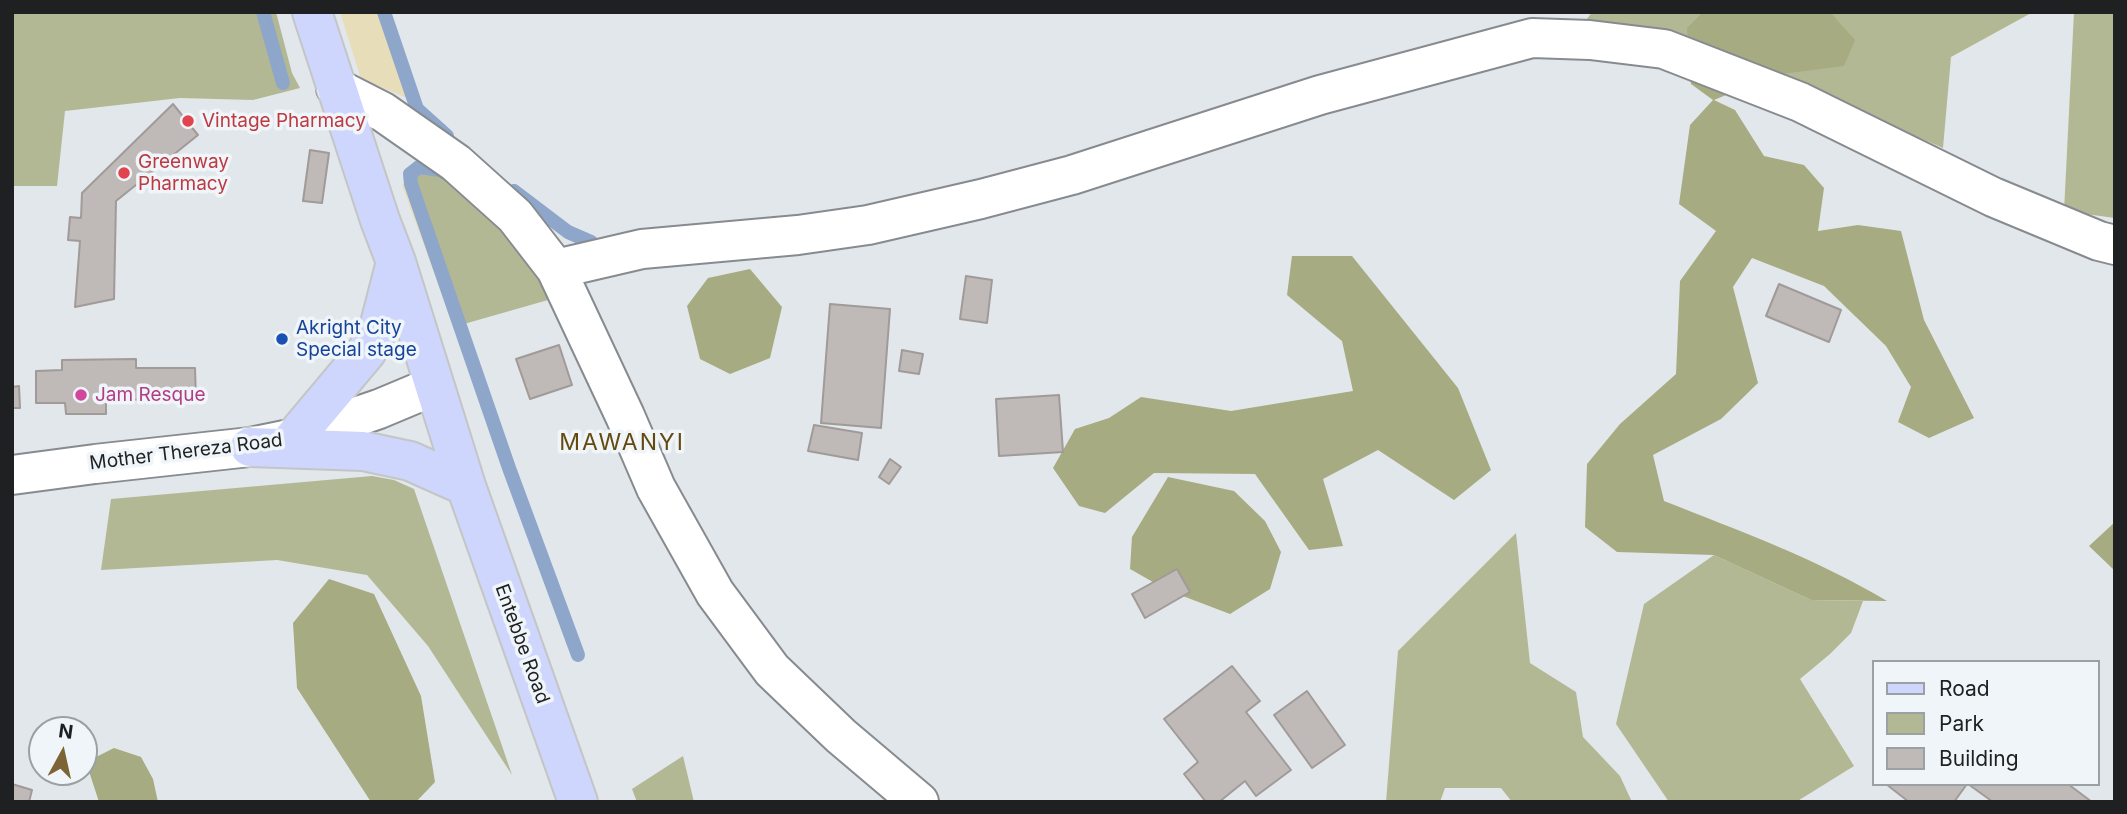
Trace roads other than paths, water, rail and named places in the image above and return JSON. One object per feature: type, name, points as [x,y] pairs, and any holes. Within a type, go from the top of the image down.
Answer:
[{"type":"main road","points":[[294,438],[367,351],[380,324],[396,262],[312,12]]},
{"type":"main road","name":"Entebbe Road","points":[[396,262],[466,486],[578,802]]},
{"type":"main road","points":[[250,447],[363,451],[410,461],[466,486]]},
{"type":"street","points":[[556,269],[642,249],[798,235],[868,225],[981,199],[1072,175],[1542,25],[1590,40],[1664,49],[1800,102],[1993,198],[2115,245]]},
{"type":"street","points":[[336,88],[383,112],[456,163],[514,216],[556,269],[656,488],[715,593],[772,670],[841,736],[919,802]]},
{"type":"street","name":"Mother Thereza Road","points":[[12,475],[250,447],[294,438],[379,409],[434,386]]},
{"type":"waterway","points":[[263,12],[283,83]]},
{"type":"waterway","points":[[384,12],[417,109],[447,136]]},
{"type":"waterway","points":[[445,173],[419,167],[410,174],[411,184],[509,468],[578,655]]},
{"type":"waterway","points":[[514,191],[568,232],[591,242]]},
{"type":"place","name":"Vintage Pharmacy","points":[[188,121]]},
{"type":"place","name":"Greenway Pharmacy","points":[[124,173]]},
{"type":"place","name":"Akright City Special stage","points":[[282,339]]},
{"type":"place","name":"Jam Resque","points":[[81,395]]},
{"type":"district","name":"MAWANYI","points":[[622,443]]}]
